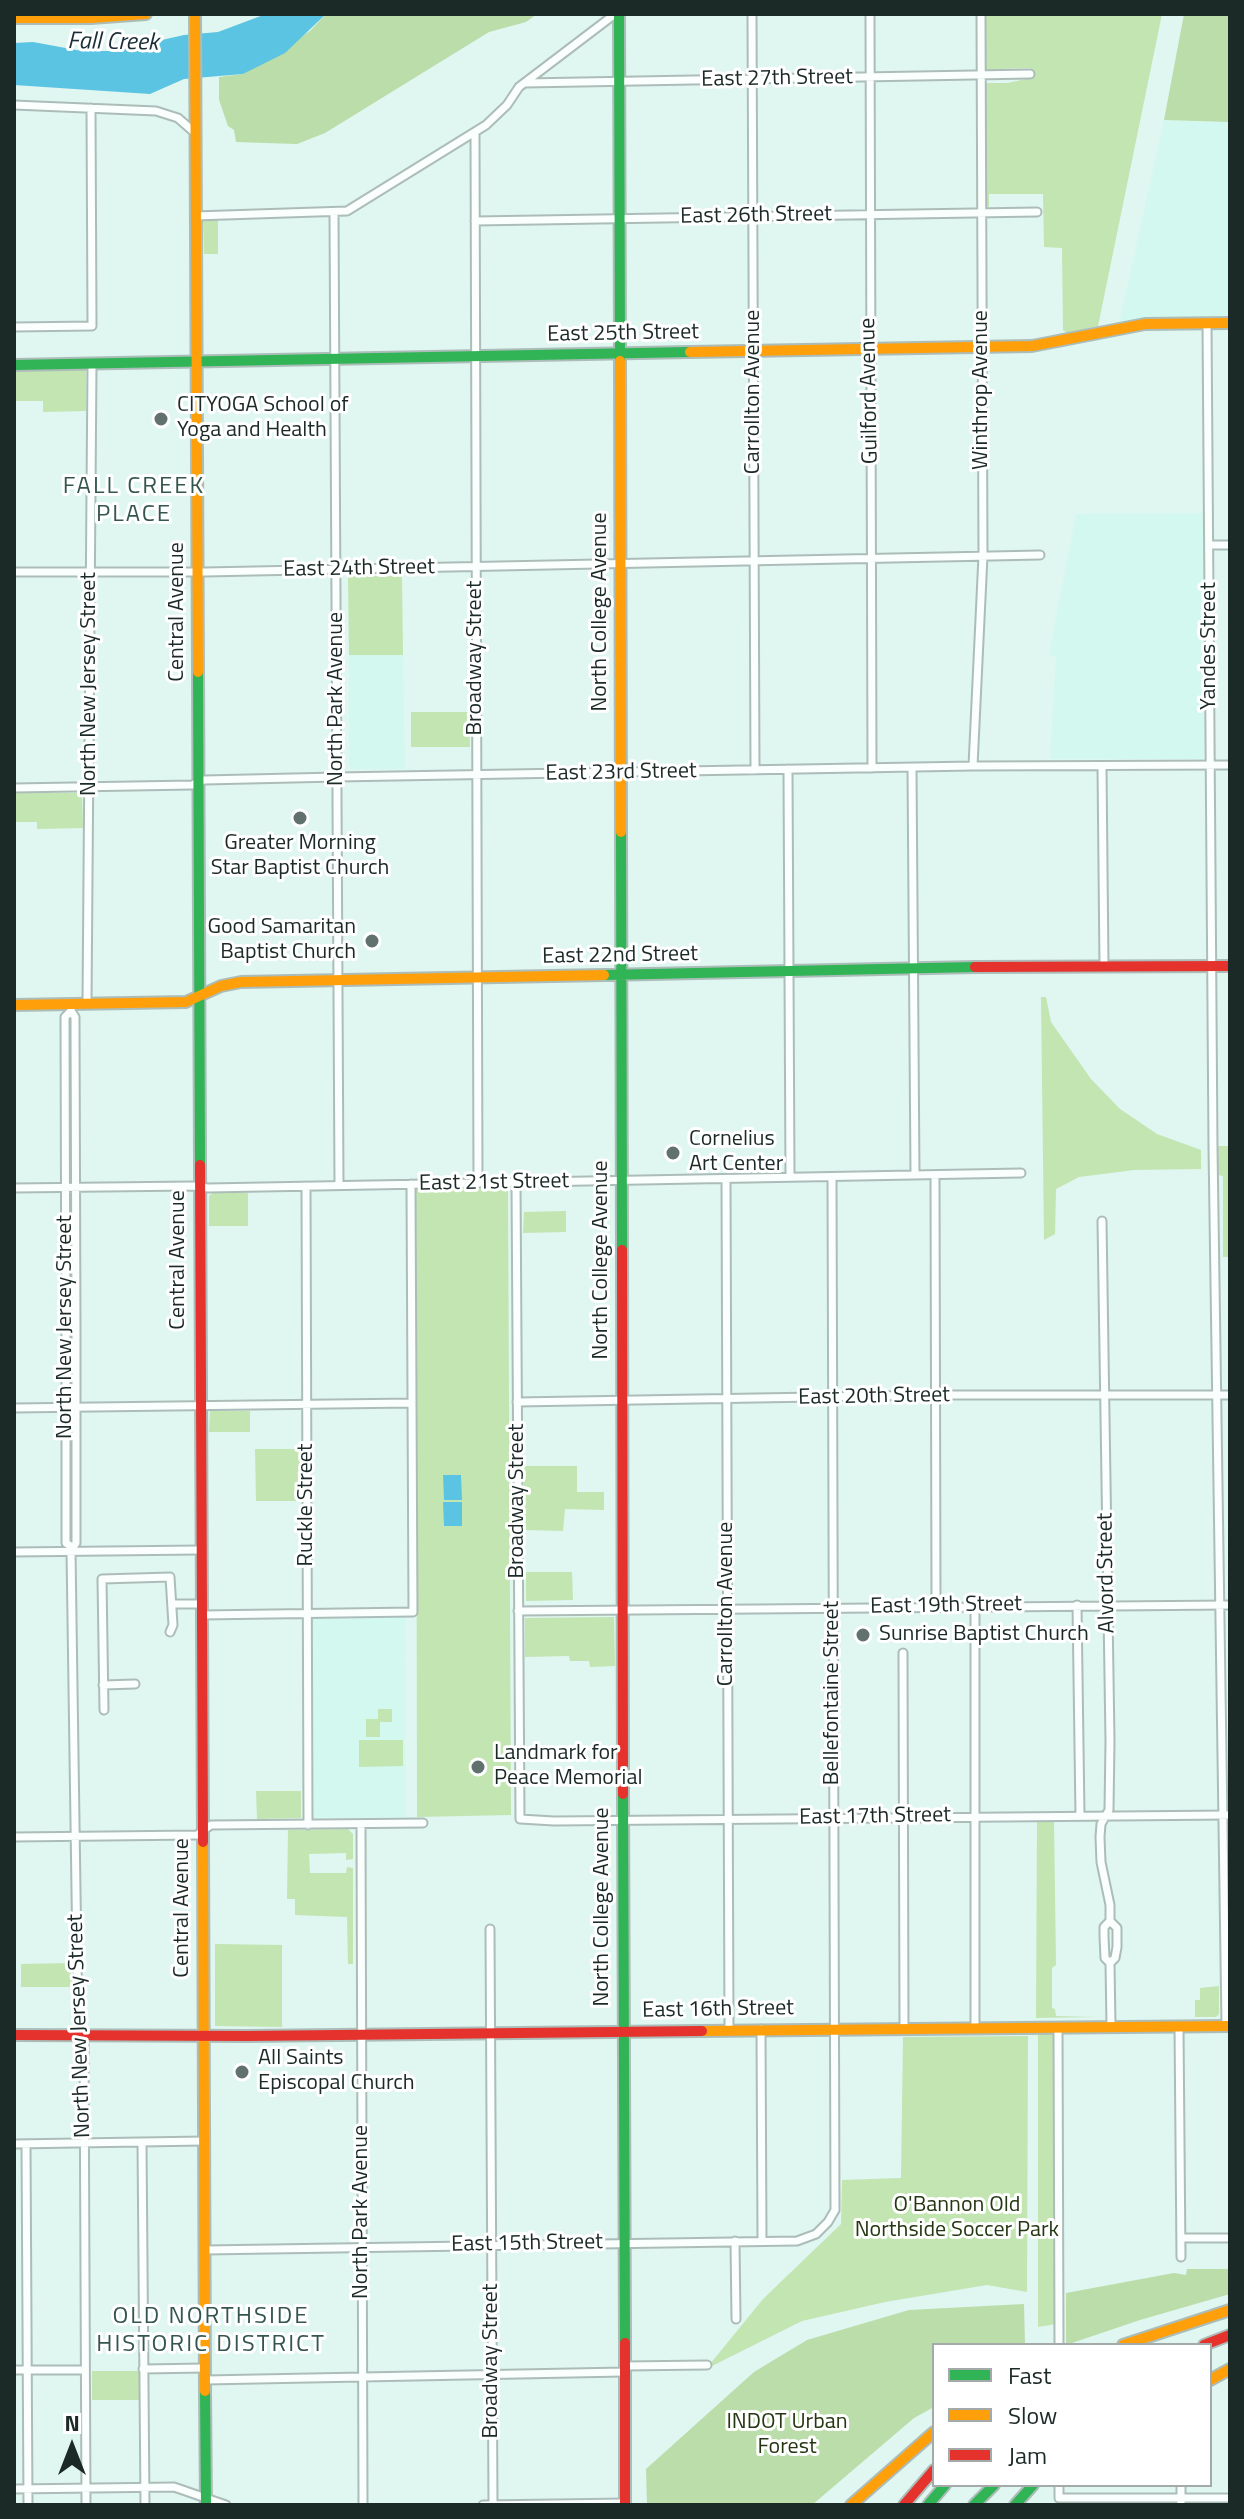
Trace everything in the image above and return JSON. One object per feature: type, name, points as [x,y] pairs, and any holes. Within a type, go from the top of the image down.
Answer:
[{"type":"main road","points":[[14,18],[146,14]]},
{"type":"main road","name":"North College Avenue","points":[[617,14],[625,2504]]},
{"type":"main road","name":"Central Avenue","points":[[195,18],[206,2501]]},
{"type":"main road","name":"East 25th Street","points":[[14,365],[1042,345],[1145,324],[1230,323]]},
{"type":"main road","name":"East 22nd Street","points":[[14,1005],[71,1008],[87,1004],[178,1003],[221,986],[241,982],[1230,966]]},
{"type":"main road","name":"East 16th Street","points":[[14,2035],[361,2035],[1228,2026]]},
{"type":"main road","points":[[1129,2343],[1230,2310]]},
{"type":"main road","points":[[1209,2343],[1230,2335]]},
{"type":"main road","points":[[1212,2378],[1230,2369]]},
{"type":"main road","points":[[851,2505],[932,2434]]},
{"type":"main road","points":[[904,2505],[932,2472]]},
{"type":"main road","points":[[928,2505],[943,2487]]},
{"type":"main road","points":[[974,2505],[992,2487]]},
{"type":"main road","points":[[1015,2505],[1030,2488]]},
{"type":"street","points":[[195,216],[350,209],[475,133],[498,115],[525,83],[617,14]]},
{"type":"street","name":"Carrollton Avenue","points":[[752,14],[755,770]]},
{"type":"street","name":"Guilford Avenue","points":[[870,14],[872,768]]},
{"type":"street","name":"Winthrop Avenue","points":[[973,766],[983,556],[981,14]]},
{"type":"street","name":"East 27th Street","points":[[525,83],[1030,74]]},
{"type":"street","points":[[14,105],[152,110],[178,118],[194,132]]},
{"type":"street","points":[[178,118],[188,116],[195,106]]},
{"type":"street","points":[[14,327],[92,326],[91,108]]},
{"type":"street","name":"Broadway Street","points":[[475,133],[478,1183]]},
{"type":"street","name":"North Park Avenue","points":[[334,212],[339,1185]]},
{"type":"street","name":"East 26th Street","points":[[475,221],[1037,212]]},
{"type":"street","name":"Yandes Street","points":[[1207,323],[1216,1395],[1228,2026]]},
{"type":"street","name":"North New Jersey Street","points":[[87,1004],[92,364]]},
{"type":"street","points":[[1210,545],[1230,545]]},
{"type":"street","name":"East 24th Street","points":[[14,572],[1040,555]]},
{"type":"street","name":"East 23rd Street","points":[[14,788],[192,785],[204,780],[337,777],[973,766],[1230,765]]},
{"type":"street","points":[[1102,767],[1104,966]]},
{"type":"street","points":[[912,768],[915,1175]]},
{"type":"street","points":[[788,769],[790,1177]]},
{"type":"street","name":"North New Jersey Street","points":[[71,1008],[75,1017],[76,1187],[76,1543],[72,1549],[78,2022],[84,2049],[86,2505]]},
{"type":"street","name":"North New Jersey Street","points":[[71,1008],[65,1017],[66,1543],[72,1549]]},
{"type":"street","name":"East 21st Street","points":[[14,1188],[208,1188],[1021,1173]]},
{"type":"street","points":[[935,1175],[936,1606]]},
{"type":"street","name":"Bellefontaine Street","points":[[832,1177],[835,2210]]},
{"type":"street","name":"Carrollton Avenue","points":[[726,1179],[729,2030]]},
{"type":"street","name":"Broadway Street","points":[[516,1182],[520,1819]]},
{"type":"street","points":[[173,1604],[201,1609],[307,1614],[413,1612],[411,1184]]},
{"type":"street","name":"Ruckle Street","points":[[306,1186],[308,1825]]},
{"type":"street","name":"Alvord Street","points":[[1102,1221],[1110,1741],[1109,1810],[1101,1824],[1101,1852],[1110,1905],[1110,1921],[1104,1927],[1104,1936],[1105,1958],[1110,1963],[1111,2026]]},
{"type":"street","name":"East 20th Street","points":[[517,1402],[936,1395],[1230,1395]]},
{"type":"street","points":[[14,1408],[412,1403]]},
{"type":"street","points":[[14,1552],[200,1550]]},
{"type":"street","points":[[104,1710],[102,1579],[170,1577],[173,1625],[170,1632]]},
{"type":"street","points":[[975,1605],[975,2027]]},
{"type":"street","points":[[1077,1605],[1080,1816]]},
{"type":"street","name":"East 19th Street","points":[[518,1611],[1230,1605]]},
{"type":"street","points":[[903,1653],[904,2028]]},
{"type":"street","points":[[103,1685],[135,1684]]},
{"type":"street","name":"East 17th Street","points":[[520,1819],[1226,1815]]},
{"type":"street","points":[[14,1837],[197,1835],[211,1825],[423,1823]]},
{"type":"street","name":"North Park Avenue","points":[[361,1824],[363,2505]]},
{"type":"street","name":"Alvord Street","points":[[1110,1921],[1117,1928],[1115,1958],[1110,1963]]},
{"type":"street","name":"Broadway Street","points":[[490,1929],[493,2505]]},
{"type":"street","points":[[1179,2026],[1181,2257]]},
{"type":"street","points":[[1058,2027],[1059,2343]]},
{"type":"street","points":[[761,2029],[762,2241]]},
{"type":"street","points":[[14,2144],[204,2141]]},
{"type":"street","points":[[142,2142],[145,2505]]},
{"type":"street","points":[[26,2144],[28,2505]]},
{"type":"street","name":"East 15th Street","points":[[205,2250],[807,2239],[825,2227],[835,2210]]},
{"type":"street","points":[[1181,2238],[1230,2238]]},
{"type":"street","points":[[735,2241],[736,2319]]},
{"type":"street","points":[[143,2369],[205,2374],[363,2376],[707,2365]]},
{"type":"street","points":[[14,2370],[85,2370]]},
{"type":"street","points":[[1059,2487],[1059,2498],[1181,2501],[1230,2498]]},
{"type":"street","points":[[14,2489],[178,2488],[206,2501],[226,2505]]},
{"type":"street","points":[[483,2505],[625,2504]]},
{"type":"shaded area","points":[[1164,120],[1230,122],[1230,317],[1146,319],[1119,324]]},
{"type":"shaded area","points":[[1204,513],[1204,759],[1050,759],[1056,656],[1049,655],[1076,514]]},
{"type":"shaded area","points":[[349,655],[403,655],[405,769],[349,769]]},
{"type":"shaded area","points":[[405,1617],[406,1817],[312,1818],[310,1619]]},
{"type":"green space","points":[[326,14],[537,14],[526,22],[489,32],[325,133],[297,144],[236,142],[234,130],[228,126],[219,100],[219,77],[243,74],[310,31]]},
{"type":"green space","points":[[984,14],[1162,14],[1098,326],[1067,333],[1063,330],[1062,248],[1044,247],[1043,194],[989,194],[989,207],[985,207],[985,83],[1008,83],[1030,78],[1031,68],[986,70]]},
{"type":"green space","points":[[1184,14],[1230,14],[1230,122],[1164,120]]},
{"type":"green space","points":[[218,220],[218,254],[204,254],[203,221]]},
{"type":"green space","points":[[86,370],[86,411],[43,412],[43,401],[14,401],[14,371]]},
{"type":"green space","points":[[348,576],[402,576],[403,655],[349,655]]},
{"type":"green space","points":[[411,712],[469,712],[470,747],[411,747]]},
{"type":"green space","points":[[14,793],[82,793],[83,828],[37,829],[37,822],[14,822]]},
{"type":"green space","points":[[1041,997],[1046,997],[1051,1022],[1091,1079],[1120,1109],[1157,1134],[1201,1150],[1201,1169],[1134,1170],[1079,1177],[1056,1189],[1055,1234],[1044,1240]]},
{"type":"green space","points":[[1218,1146],[1230,1146],[1230,1257],[1223,1257],[1223,1176],[1218,1175]]},
{"type":"green space","points":[[508,1188],[511,1815],[417,1817],[416,1189]]},
{"type":"green space","points":[[213,1193],[248,1193],[248,1226],[209,1226],[209,1196]]},
{"type":"green space","points":[[566,1211],[566,1232],[523,1233],[524,1212]]},
{"type":"green space","points":[[210,1411],[250,1411],[250,1432],[209,1432]]},
{"type":"green space","points":[[255,1449],[301,1449],[302,1501],[256,1501]]},
{"type":"green space","points":[[524,1466],[577,1466],[577,1492],[604,1492],[604,1510],[565,1509],[563,1531],[526,1530],[523,1526]]},
{"type":"green space","points":[[526,1572],[572,1572],[573,1600],[526,1601]]},
{"type":"green space","points":[[614,1617],[615,1666],[590,1667],[589,1661],[570,1661],[569,1656],[525,1657],[525,1618]]},
{"type":"green space","points":[[378,1709],[392,1709],[392,1722],[380,1722],[380,1737],[366,1737],[366,1719],[378,1719]]},
{"type":"green space","points":[[359,1740],[403,1740],[403,1766],[359,1767]]},
{"type":"green space","points":[[256,1791],[301,1791],[301,1818],[257,1819]]},
{"type":"green space","points":[[1037,1822],[1054,1822],[1056,1965],[1052,1968],[1052,2008],[1056,2016],[1097,2017],[1036,2018]]},
{"type":"green space","points":[[348,1829],[353,1834],[353,1859],[346,1860],[346,1853],[309,1854],[310,1873],[346,1873],[347,1867],[353,1868],[353,1964],[348,1964],[347,1917],[295,1915],[295,1899],[287,1899],[288,1830]]},
{"type":"green space","points":[[215,1944],[282,1945],[282,2027],[215,2026]]},
{"type":"green space","points":[[72,1963],[72,1987],[21,1987],[21,1964]]},
{"type":"green space","points":[[1219,1986],[1219,2014],[1216,2017],[1195,2017],[1195,2000],[1200,2000],[1200,1988]]},
{"type":"green space","points":[[1038,2034],[1054,2034],[1056,2324],[1038,2327]]},
{"type":"green space","name":"O'Bannon Old Northside Soccer Park","points":[[1028,2036],[1027,2292],[987,2285],[885,2302],[802,2321],[706,2369],[763,2299],[841,2224],[842,2180],[901,2178],[903,2037]]},
{"type":"green space","points":[[1187,2269],[1230,2269],[1230,2294],[1066,2343],[1066,2293],[1174,2273],[1186,2275]]},
{"type":"green space","name":"INDOT Urban Forest","points":[[1024,2304],[1025,2343],[932,2343],[932,2408],[914,2418],[812,2505],[647,2505],[646,2469],[754,2372],[807,2340],[909,2310]]},
{"type":"green space","points":[[92,2371],[140,2371],[140,2400],[92,2400]]},
{"type":"water","name":"Fall Creek","points":[[266,14],[326,14],[285,53],[243,74],[184,79],[150,94],[14,85],[14,43],[33,42],[82,51],[113,51],[184,35],[218,32]]},
{"type":"water","points":[[443,1475],[461,1475],[462,1500],[444,1500]]},
{"type":"water","points":[[443,1502],[462,1502],[462,1526],[444,1526]]},
{"type":"traffic: fast","points":[[619,14],[620,361]]},
{"type":"traffic: fast","points":[[14,365],[690,352]]},
{"type":"traffic: fast","points":[[198,672],[200,1165]]},
{"type":"traffic: fast","points":[[621,832],[622,1250]]},
{"type":"traffic: fast","points":[[604,975],[975,967]]},
{"type":"traffic: fast","points":[[623,1794],[625,2343]]},
{"type":"traffic: fast","points":[[205,2391],[206,2505]]},
{"type":"traffic: fast","points":[[928,2505],[943,2487]]},
{"type":"traffic: fast","points":[[974,2505],[992,2487]]},
{"type":"traffic: fast","points":[[1015,2505],[1031,2487]]},
{"type":"traffic: slow","points":[[14,18],[146,14]]},
{"type":"traffic: slow","points":[[195,14],[198,672]]},
{"type":"traffic: slow","points":[[690,352],[1032,346],[1145,324],[1230,323]]},
{"type":"traffic: slow","points":[[620,361],[621,832]]},
{"type":"traffic: slow","points":[[14,1005],[186,1002],[221,986],[241,982],[604,975]]},
{"type":"traffic: slow","points":[[203,1842],[205,2391]]},
{"type":"traffic: slow","points":[[702,2031],[1230,2026]]},
{"type":"traffic: slow","points":[[1129,2343],[1230,2310]]},
{"type":"traffic: slow","points":[[1212,2379],[1230,2369]]},
{"type":"traffic: slow","points":[[851,2505],[932,2434]]},
{"type":"traffic: jam","points":[[975,967],[1230,966]]},
{"type":"traffic: jam","points":[[200,1165],[203,1842]]},
{"type":"traffic: jam","points":[[622,1250],[623,1794]]},
{"type":"traffic: jam","points":[[14,2035],[702,2031]]},
{"type":"traffic: jam","points":[[1209,2343],[1230,2335]]},
{"type":"traffic: jam","points":[[625,2343],[625,2505]]},
{"type":"traffic: jam","points":[[904,2505],[932,2472]]},
{"type":"place","name":"CITYOGA School of Yoga and Health","points":[[161,419]]},
{"type":"place","name":"Greater Morning Star Baptist Church","points":[[300,818]]},
{"type":"place","name":"Good Samaritan Baptist Church","points":[[372,941]]},
{"type":"place","name":"Cornelius Art Center","points":[[673,1153]]},
{"type":"place","name":"Sunrise Baptist Church","points":[[863,1635]]},
{"type":"place","name":"Landmark for Peace Memorial","points":[[478,1767]]},
{"type":"place","name":"All Saints Episcopal Church","points":[[242,2072]]},
{"type":"district","name":"FALL CREEK PLACE","points":[[134,501]]},
{"type":"district","name":"OLD NORTHSIDE HISTORIC DISTRICT","points":[[211,2331]]}]
